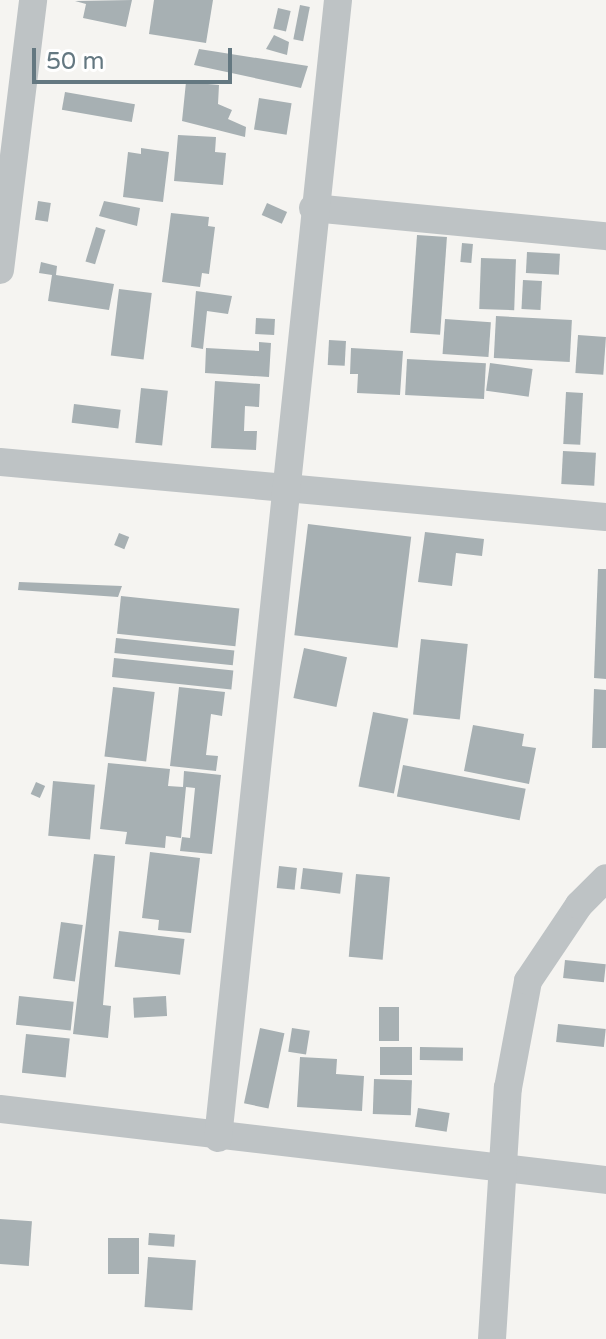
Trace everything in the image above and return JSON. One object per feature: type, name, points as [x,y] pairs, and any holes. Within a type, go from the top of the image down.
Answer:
[{"type":"street","points":[[0,270],[33,0]]},
{"type":"street","points":[[218,1138],[283,485],[338,0]]},
{"type":"street","points":[[313,208],[606,236]]},
{"type":"street","points":[[0,462],[283,485],[606,517]]},
{"type":"street","points":[[492,1339],[508,1088],[528,981],[579,905],[606,878]]},
{"type":"street","points":[[0,1109],[218,1138],[606,1180]]},
{"type":"building","points":[[132,0],[126,27],[83,18],[86,4],[75,1]]},
{"type":"building","points":[[154,0],[213,0],[206,43],[149,34]]},
{"type":"building","points":[[300,5],[310,7],[303,41],[293,39]]},
{"type":"building","points":[[278,8],[291,11],[286,31],[273,28]]},
{"type":"building","points":[[274,35],[289,42],[287,55],[266,49]]},
{"type":"building","points":[[199,49],[308,66],[301,88],[194,65]]},
{"type":"building","points":[[186,82],[219,85],[218,104],[232,110],[228,119],[246,127],[245,137],[182,121]]},
{"type":"building","points":[[65,92],[135,104],[132,122],[62,110]]},
{"type":"building","points":[[259,98],[292,103],[287,135],[254,130]]},
{"type":"building","points":[[178,135],[216,137],[215,152],[226,153],[223,185],[174,181]]},
{"type":"building","points":[[141,148],[169,152],[163,202],[123,197],[128,152],[141,154]]},
{"type":"building","points":[[38,201],[51,203],[48,222],[35,220]]},
{"type":"building","points":[[104,201],[140,208],[137,226],[99,216]]},
{"type":"building","points":[[267,203],[287,212],[282,224],[262,215]]},
{"type":"building","points":[[171,213],[209,217],[208,226],[215,227],[209,274],[202,273],[200,287],[162,282]]},
{"type":"building","points":[[96,227],[106,230],[95,264],[85,261]]},
{"type":"building","points":[[417,235],[447,237],[440,335],[410,333]]},
{"type":"building","points":[[462,243],[473,244],[471,263],[460,262]]},
{"type":"building","points":[[527,252],[560,254],[559,275],[526,273]]},
{"type":"building","points":[[481,258],[516,259],[514,310],[479,309]]},
{"type":"building","points":[[41,262],[57,266],[56,275],[114,284],[109,310],[48,301],[52,275],[39,273]]},
{"type":"building","points":[[523,280],[542,281],[540,310],[521,309]]},
{"type":"building","points":[[119,289],[152,293],[144,360],[111,356]]},
{"type":"building","points":[[196,291],[232,296],[228,314],[207,311],[203,349],[191,347]]},
{"type":"building","points":[[496,316],[572,320],[570,362],[494,358]]},
{"type":"building","points":[[256,318],[275,319],[274,335],[255,334]]},
{"type":"building","points":[[445,319],[491,322],[488,357],[443,354]]},
{"type":"building","points":[[578,335],[606,337],[603,375],[575,373]]},
{"type":"building","points":[[329,340],[346,341],[345,366],[328,365]]},
{"type":"building","points":[[259,342],[271,343],[269,377],[205,373],[206,348],[259,351]]},
{"type":"building","points":[[351,348],[403,351],[400,395],[357,393],[358,374],[350,374]]},
{"type":"building","points":[[407,359],[486,363],[484,399],[405,395]]},
{"type":"building","points":[[490,363],[533,369],[529,397],[486,391]]},
{"type":"building","points":[[215,381],[260,384],[259,407],[245,406],[244,431],[257,431],[256,450],[211,448]]},
{"type":"building","points":[[141,388],[168,391],[162,446],[135,443]]},
{"type":"building","points":[[566,392],[583,393],[580,445],[563,444]]},
{"type":"building","points":[[74,404],[121,410],[118,429],[72,423]]},
{"type":"building","points":[[563,451],[596,453],[594,486],[561,484]]},
{"type":"building","points":[[308,524],[411,537],[398,648],[294,635]]},
{"type":"building","points":[[425,532],[484,539],[482,556],[456,553],[452,586],[418,582]]},
{"type":"building","points":[[119,533],[129,537],[124,549],[114,545]]},
{"type":"building","points":[[598,569],[606,569],[606,679],[594,678]]},
{"type":"building","points":[[19,582],[122,586],[118,597],[18,590]]},
{"type":"building","points":[[121,596],[239,608],[235,646],[117,634]]},
{"type":"building","points":[[116,638],[234,650],[233,665],[114,653]]},
{"type":"building","points":[[421,639],[468,644],[460,719],[413,715]]},
{"type":"building","points":[[304,648],[347,657],[336,707],[293,698]]},
{"type":"building","points":[[114,658],[233,671],[231,689],[112,677]]},
{"type":"building","points":[[113,687],[155,692],[146,762],[104,756]]},
{"type":"building","points":[[179,687],[225,692],[222,716],[211,714],[206,755],[218,756],[216,771],[170,766]]},
{"type":"building","points":[[594,689],[606,690],[606,748],[592,748]]},
{"type":"building","points":[[373,712],[408,719],[394,793],[358,787]]},
{"type":"building","points":[[473,725],[524,734],[522,746],[536,748],[529,784],[464,771]]},
{"type":"building","points":[[108,763],[170,769],[168,786],[183,787],[184,771],[221,775],[212,854],[180,851],[182,837],[190,838],[195,788],[186,787],[181,838],[166,836],[165,848],[125,844],[127,832],[100,829]]},
{"type":"building","points":[[403,765],[526,789],[520,820],[397,796]]},
{"type":"building","points":[[53,781],[95,785],[90,839],[48,836]]},
{"type":"building","points":[[36,782],[45,786],[40,798],[31,794]]},
{"type":"building","points":[[150,852],[200,858],[191,933],[158,930],[159,920],[142,918]]},
{"type":"building","points":[[94,854],[115,856],[103,1005],[111,1006],[108,1038],[73,1034]]},
{"type":"building","points":[[279,866],[297,868],[295,890],[277,888]]},
{"type":"building","points":[[303,868],[343,873],[340,894],[300,889]]},
{"type":"building","points":[[356,874],[390,877],[383,960],[349,957]]},
{"type":"building","points":[[61,922],[83,925],[75,982],[53,978]]},
{"type":"building","points":[[119,931],[185,939],[180,975],[115,967]]},
{"type":"building","points":[[565,960],[606,964],[604,982],[563,978]]},
{"type":"building","points":[[19,996],[74,1002],[71,1031],[16,1025]]},
{"type":"building","points":[[166,996],[167,1016],[134,1018],[133,998]]},
{"type":"building","points":[[379,1007],[399,1007],[399,1041],[379,1041]]},
{"type":"building","points":[[558,1024],[606,1029],[604,1047],[556,1042]]},
{"type":"building","points":[[260,1028],[284,1033],[268,1109],[244,1103]]},
{"type":"building","points":[[292,1028],[310,1031],[306,1055],[288,1052]]},
{"type":"building","points":[[26,1034],[70,1039],[66,1077],[22,1073]]},
{"type":"building","points":[[380,1047],[412,1047],[412,1075],[380,1075]]},
{"type":"building","points":[[420,1047],[463,1048],[463,1061],[420,1060]]},
{"type":"building","points":[[300,1057],[337,1059],[336,1074],[364,1076],[362,1111],[297,1107]]},
{"type":"building","points":[[374,1079],[412,1080],[411,1115],[373,1114]]},
{"type":"building","points":[[418,1108],[450,1113],[447,1132],[415,1127]]},
{"type":"building","points":[[0,1219],[32,1221],[29,1266],[0,1264]]},
{"type":"building","points":[[149,1233],[175,1235],[174,1247],[148,1245]]},
{"type":"building","points":[[108,1238],[139,1238],[139,1274],[108,1274]]},
{"type":"building","points":[[148,1257],[196,1260],[192,1310],[145,1307]]}]
